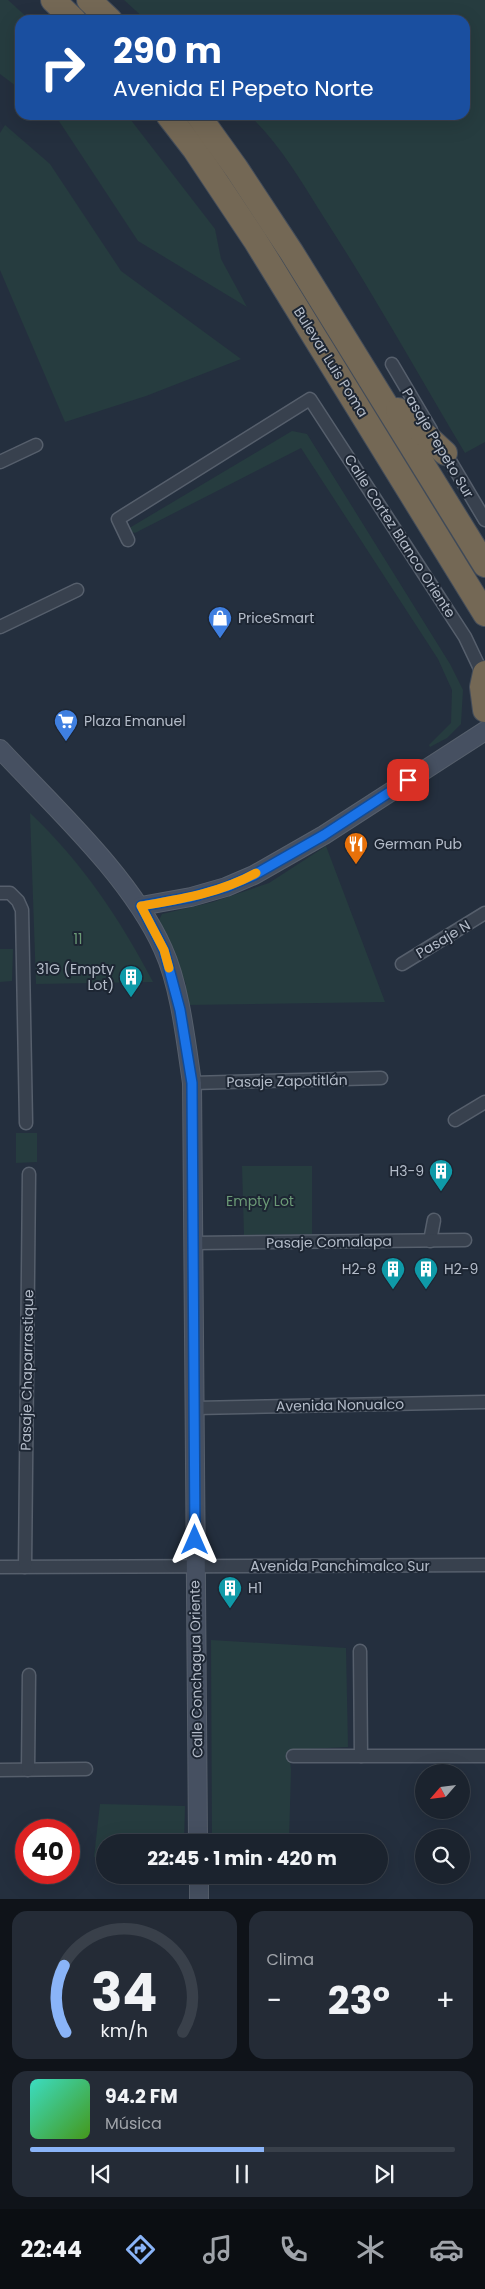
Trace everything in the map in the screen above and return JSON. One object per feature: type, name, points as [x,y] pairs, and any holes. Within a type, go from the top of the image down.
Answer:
[{"type":"highway","points":[[53,0],[69,15]]},
{"type":"highway","points":[[89,0],[105,15]]},
{"type":"highway","name":"Bulevar Luis Poma","points":[[172,120],[195,150],[255,240],[485,614]]},
{"type":"highway","name":"Bulevar Luis Poma","points":[[202,120],[236,168],[485,565]]},
{"type":"highway","points":[[376,389],[445,453]]},
{"type":"highway","points":[[484,675],[482,698],[485,710]]},
{"type":"street","name":"Pasaje Pepeto Sur","points":[[392,364],[485,520]]},
{"type":"street","name":"Calle Cortez Blanco Oriente","points":[[128,540],[118,519],[310,399],[465,637],[484,675]]},
{"type":"street","points":[[0,462],[36,445]]},
{"type":"street","points":[[0,627],[77,590]]},
{"type":"street","points":[[141,906],[191,897],[226,887],[254,875],[324,835],[485,731]]},
{"type":"street","name":"Calle Conchagua Oriente","points":[[0,749],[85,840],[141,906],[164,950],[180,1010],[192,1083],[198,1834]]},
{"type":"street","points":[[0,893],[10,893],[18,901],[22,910],[26,1123]]},
{"type":"street","name":"Pasaje N","points":[[402,964],[485,913]]},
{"type":"street","name":"Pasaje Zapotitlán","points":[[192,1083],[381,1078]]},
{"type":"street","points":[[455,1120],[485,1102]]},
{"type":"street","name":"Pasaje Chaparrastique","points":[[25,1567],[29,1174]]},
{"type":"street","points":[[430,1241],[434,1220]]},
{"type":"street","name":"Pasaje Comalapa","points":[[194,1243],[465,1240]]},
{"type":"street","name":"Avenida Nonualco","points":[[195,1408],[485,1402]]},
{"type":"street","name":"Avenida Panchimalco Sur","points":[[0,1567],[485,1565]]},
{"type":"street","points":[[360,1652],[361,1756]]},
{"type":"street","points":[[28,1770],[29,1676]]},
{"type":"street","points":[[294,1756],[485,1756]]},
{"type":"street","points":[[0,1770],[86,1769]]},
{"type":"street","points":[[199,1884],[199,1899]]},
{"type":"green space","points":[[0,0],[8,0],[24,15],[15,15],[15,85],[0,74]]},
{"type":"green space","points":[[124,0],[485,0],[485,442],[465,453],[342,245],[280,150],[254,120],[470,120],[470,15],[140,15]]},
{"type":"green space","points":[[58,120],[131,120],[215,229],[221,259],[247,307],[138,241]]},
{"type":"green space","points":[[5,125],[50,164],[121,271],[241,359],[146,396],[65,422],[0,270],[0,133]]},
{"type":"green space","points":[[292,431],[307,434],[450,664],[463,690],[461,724],[447,738],[430,747],[429,745],[451,723],[452,690],[438,659],[301,448],[135,533],[126,530]]},
{"type":"green space","name":"11","points":[[30,813],[67,851],[99,892],[153,982],[36,984]]},
{"type":"green space","points":[[326,846],[385,1002],[186,1005],[186,984],[158,922],[162,914],[213,902],[269,883]]},
{"type":"green space","points":[[0,949],[13,949],[12,981],[0,982]]},
{"type":"green space","points":[[16,1133],[37,1133],[37,1162],[16,1163]]},
{"type":"green space","name":"Empty Lot","points":[[242,1166],[312,1166],[312,1234],[244,1235]]},
{"type":"green space","points":[[211,1640],[346,1648],[348,1747],[289,1750],[291,1770],[289,1834],[212,1834]]},
{"type":"green space","points":[[100,1804],[185,1806],[184,1834],[97,1834]]},
{"type":"green space","points":[[96,1839],[96,1857],[94,1857]]},
{"type":"slow traffic","points":[[169,968],[164,950],[141,906],[191,897],[226,887],[256,873]]},
{"type":"place","name":"PriceSmart","points":[[220,639]]},
{"type":"place","name":"Plaza Emanuel","points":[[66,742]]},
{"type":"place","name":"German Pub","points":[[356,865]]},
{"type":"place","name":"31G (Empty Lot)","points":[[131,998]]},
{"type":"place","name":"H3-9","points":[[441,1192]]},
{"type":"place","name":"H2-8","points":[[393,1290]]},
{"type":"place","name":"H2-9","points":[[426,1290]]},
{"type":"place","name":"H1","points":[[230,1609]]},
{"type":"route","points":[[195,1540],[192,1083],[180,1010],[164,950],[141,906],[191,897],[226,887],[254,875],[324,835],[408,780]]}]
